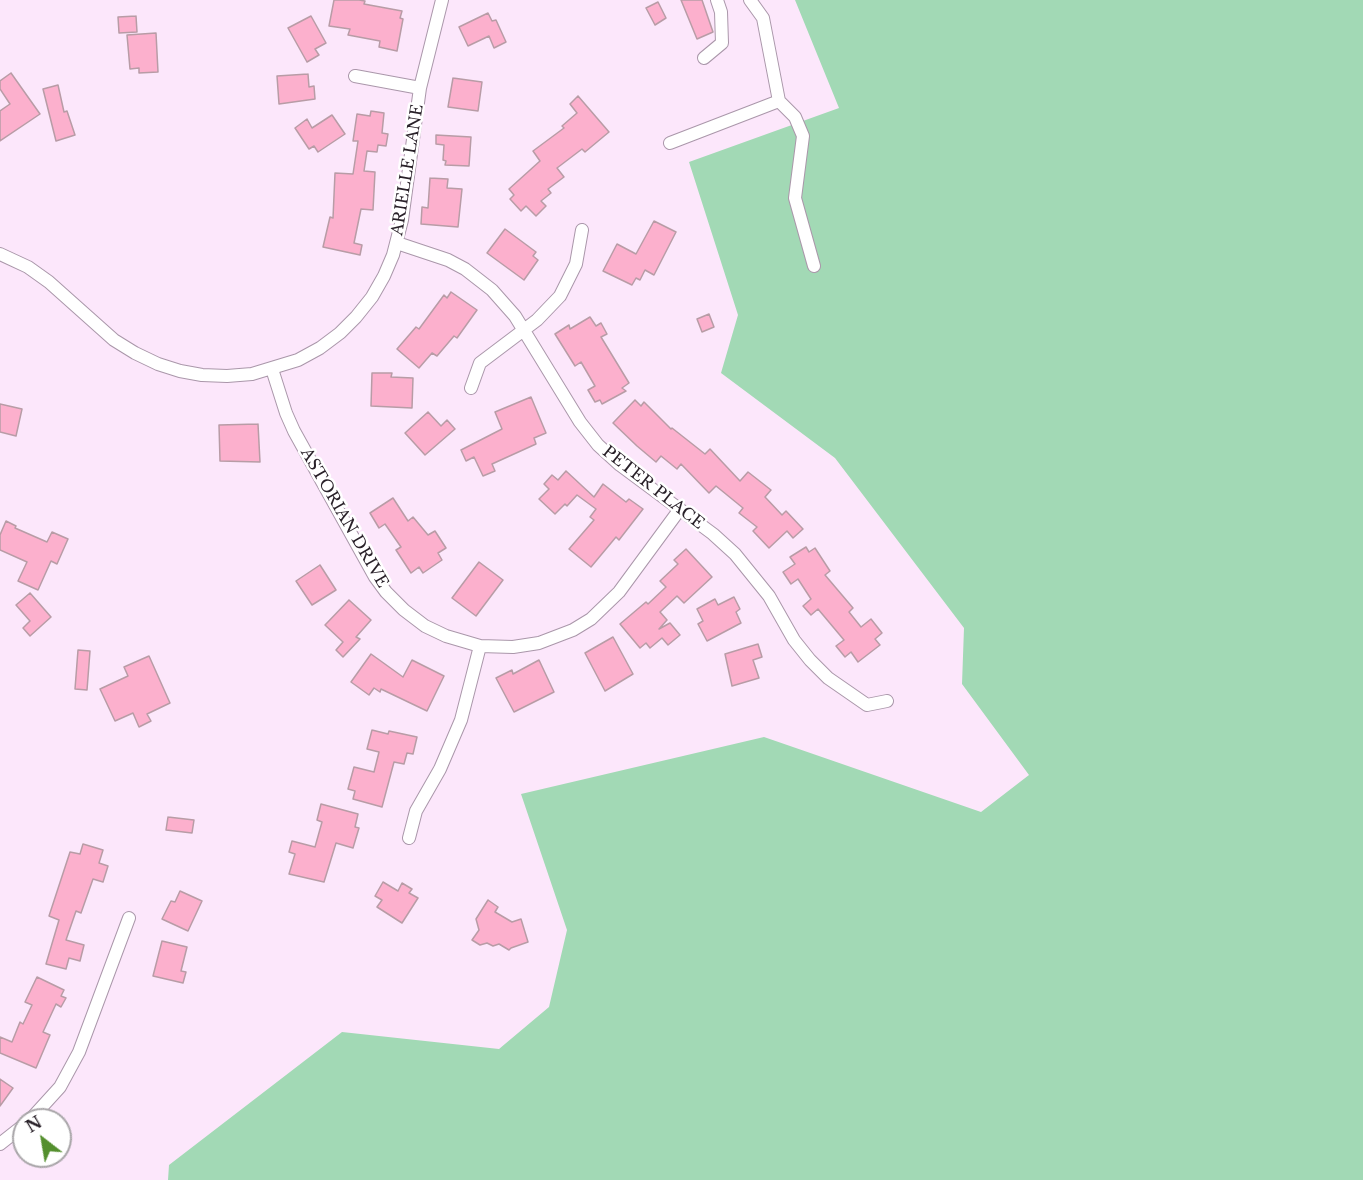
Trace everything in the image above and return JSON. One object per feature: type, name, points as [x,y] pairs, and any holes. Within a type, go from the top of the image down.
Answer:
[{"type":"street","name":"ARIELLE LANE","points":[[0,254],[28,267],[42,277],[114,340],[158,364],[202,375],[227,376],[272,369],[298,360],[320,348],[340,333],[372,297],[384,276],[397,243],[420,88],[442,0]]},
{"type":"street","points":[[704,58],[722,43],[721,12],[717,0]]},
{"type":"street","points":[[750,0],[763,18],[779,101],[795,117],[803,136],[795,198],[814,266]]},
{"type":"street","points":[[355,76],[420,88]]},
{"type":"street","points":[[669,143],[779,101]]},
{"type":"street","points":[[471,388],[480,363],[550,308],[569,281],[576,264],[582,230]]},
{"type":"street","name":"PETER PLACE","points":[[397,243],[434,254],[465,269],[492,290],[515,316],[580,422],[598,445],[620,465],[680,509],[735,554],[769,596],[794,640],[828,678],[867,705],[887,701]]},
{"type":"street","name":"ASTORIAN DRIVE","points":[[272,369],[294,431],[375,576],[404,610],[425,626],[446,636],[480,646],[513,647],[538,643],[573,630],[591,619],[619,592],[680,509]]},
{"type":"street","points":[[409,838],[416,812],[440,769],[461,720],[480,646]]},
{"type":"street","points":[[41,1108],[60,1087],[79,1052],[129,918]]},
{"type":"street","points":[[0,1144],[12,1134]]},
{"type":"green space","points":[[795,0],[1363,0],[1363,1180],[168,1180],[169,1165],[342,1032],[499,1049],[549,1007],[567,930],[521,794],[764,737],[981,812],[1029,775],[962,684],[964,628],[835,458],[721,373],[738,315],[689,162],[839,108]]},
{"type":"building","points":[[334,0],[359,0],[365,1],[364,4],[402,11],[400,18],[403,19],[397,51],[379,47],[380,41],[348,35],[350,29],[329,26]]},
{"type":"building","points":[[681,0],[702,0],[713,32],[697,39]]},
{"type":"building","points":[[658,2],[666,18],[655,25],[646,8]]},
{"type":"building","points":[[488,13],[492,21],[496,20],[506,42],[494,48],[489,36],[468,46],[459,27]]},
{"type":"building","points":[[136,16],[137,32],[119,33],[118,17]]},
{"type":"building","points":[[311,16],[326,43],[315,49],[319,55],[307,62],[288,28]]},
{"type":"building","points":[[156,33],[158,72],[139,73],[139,68],[130,69],[127,35]]},
{"type":"building","points":[[11,73],[40,114],[0,141],[0,111],[10,104],[0,89],[0,81]]},
{"type":"building","points":[[308,74],[309,87],[314,86],[315,99],[279,104],[277,76]]},
{"type":"building","points":[[453,78],[482,82],[478,111],[448,107]]},
{"type":"building","points":[[58,85],[64,112],[67,111],[75,135],[56,141],[43,89]]},
{"type":"building","points":[[578,96],[609,132],[585,152],[582,149],[557,168],[564,177],[548,189],[551,193],[541,201],[546,206],[536,216],[526,206],[521,211],[510,199],[514,195],[509,189],[540,161],[533,151],[564,128],[562,126],[577,113],[570,104]]},
{"type":"building","points":[[371,111],[384,113],[382,133],[388,134],[386,146],[378,145],[377,152],[367,151],[364,171],[375,172],[373,210],[361,209],[354,243],[362,245],[360,255],[323,247],[330,217],[333,218],[335,173],[353,174],[358,141],[353,141],[357,114],[370,116]]},
{"type":"building","points":[[332,115],[345,134],[318,152],[314,146],[309,149],[295,128],[307,119],[312,128]]},
{"type":"building","points":[[436,135],[471,137],[469,166],[445,165],[444,145],[436,144]]},
{"type":"building","points":[[430,178],[448,179],[447,188],[462,189],[458,227],[421,224],[422,207],[428,208]]},
{"type":"building","points":[[654,221],[676,232],[654,275],[645,270],[640,280],[636,278],[632,285],[603,271],[617,244],[636,254]]},
{"type":"building","points":[[505,229],[536,252],[533,256],[538,260],[524,280],[487,253]]},
{"type":"building","points":[[451,292],[477,310],[457,338],[454,336],[437,356],[432,353],[419,368],[397,349],[416,327],[419,329],[444,295],[447,298]]},
{"type":"building","points":[[709,314],[714,327],[702,332],[697,319]]},
{"type":"building","points":[[590,317],[596,326],[601,323],[607,334],[601,337],[629,383],[622,388],[626,391],[602,404],[600,400],[595,402],[588,390],[595,386],[581,362],[575,366],[555,334],[569,325],[570,329]]},
{"type":"building","points":[[372,373],[392,373],[391,377],[413,378],[412,408],[371,406]]},
{"type":"building","points":[[531,397],[546,433],[534,438],[536,444],[492,464],[495,471],[483,476],[474,457],[466,461],[461,450],[502,429],[495,412]]},
{"type":"building","points":[[635,400],[641,406],[644,402],[671,429],[705,454],[710,449],[740,481],[748,472],[771,490],[765,497],[782,515],[786,511],[803,529],[793,538],[787,531],[769,548],[753,531],[757,527],[739,513],[743,508],[716,486],[709,493],[681,464],[677,469],[661,456],[656,462],[613,423]]},
{"type":"building","points":[[0,404],[22,409],[16,436],[0,432]]},
{"type":"building","points":[[428,412],[441,426],[447,420],[455,429],[425,455],[405,433]]},
{"type":"building","points":[[258,424],[260,462],[220,461],[219,425]]},
{"type":"building","points":[[566,471],[594,497],[603,484],[626,502],[629,499],[643,509],[619,540],[616,537],[591,567],[569,549],[594,520],[590,517],[596,509],[577,495],[555,514],[539,499],[549,489],[544,484],[552,475],[558,480]]},
{"type":"building","points":[[393,498],[408,521],[413,517],[428,535],[435,531],[446,548],[438,553],[442,560],[423,573],[419,567],[411,573],[396,550],[401,547],[385,524],[379,528],[370,513]]},
{"type":"building","points":[[6,521],[16,526],[15,528],[47,542],[52,532],[68,539],[57,564],[51,561],[38,590],[18,581],[27,562],[0,550],[0,535]]},
{"type":"building","points":[[806,547],[809,552],[815,548],[830,571],[825,575],[853,608],[849,612],[861,627],[871,619],[882,633],[875,639],[880,645],[858,662],[851,652],[845,657],[836,646],[844,640],[818,609],[811,615],[803,606],[811,599],[798,579],[791,584],[783,572],[795,564],[790,557]]},
{"type":"building","points":[[686,549],[712,577],[684,603],[677,596],[660,612],[667,620],[659,629],[670,623],[680,635],[668,645],[662,638],[650,648],[646,643],[640,648],[620,624],[646,602],[648,604],[666,587],[660,581],[678,564],[674,560]]},
{"type":"building","points":[[479,562],[503,580],[476,616],[452,598]]},
{"type":"building","points":[[320,565],[336,590],[312,605],[296,581]]},
{"type":"building","points":[[30,593],[51,617],[30,636],[23,628],[30,621],[16,605]]},
{"type":"building","points":[[734,597],[740,609],[736,612],[741,623],[707,641],[698,624],[703,621],[697,609],[715,599],[718,605]]},
{"type":"building","points":[[349,600],[371,620],[356,637],[360,639],[343,657],[336,650],[343,642],[325,625]]},
{"type":"building","points":[[613,637],[633,674],[605,691],[585,653]]},
{"type":"building","points":[[758,644],[762,657],[753,660],[759,678],[732,686],[725,654]]},
{"type":"building","points":[[78,650],[90,651],[87,690],[75,689]]},
{"type":"building","points":[[371,654],[403,677],[412,660],[444,676],[427,711],[381,689],[380,692],[374,688],[369,695],[351,682]]},
{"type":"building","points":[[149,656],[170,703],[147,714],[151,721],[139,727],[133,713],[115,721],[100,689],[128,676],[124,667]]},
{"type":"building","points":[[539,660],[554,692],[514,712],[496,678],[512,670],[513,674]]},
{"type":"building","points":[[372,730],[417,737],[413,754],[407,753],[404,764],[394,762],[382,807],[353,799],[355,791],[348,789],[354,767],[374,772],[379,752],[367,749]]},
{"type":"building","points":[[321,804],[358,814],[355,827],[359,828],[353,848],[336,843],[324,882],[289,874],[295,854],[289,852],[292,841],[315,847],[322,822],[317,820]]},
{"type":"building","points":[[168,817],[194,820],[192,833],[166,830]]},
{"type":"building","points":[[83,844],[103,850],[99,863],[108,866],[103,882],[93,879],[81,913],[76,911],[66,940],[84,945],[80,961],[69,958],[66,969],[46,964],[59,920],[49,916],[70,852],[80,854]]},
{"type":"building","points":[[383,882],[398,891],[402,883],[412,889],[409,893],[418,898],[402,923],[377,907],[382,900],[375,896]]},
{"type":"building","points":[[180,891],[202,901],[188,931],[162,919],[171,901],[175,902]]},
{"type":"building","points":[[488,900],[498,907],[495,912],[512,922],[521,919],[528,942],[509,950],[499,944],[480,945],[472,940],[479,930],[476,919]]},
{"type":"building","points":[[162,941],[187,947],[181,971],[186,972],[183,983],[153,976]]},
{"type":"building","points":[[37,977],[64,990],[61,996],[66,998],[61,1007],[56,1004],[43,1032],[50,1035],[36,1068],[0,1053],[0,1037],[12,1042],[20,1022],[23,1024],[32,1005],[25,1002]]},
{"type":"building","points":[[0,1079],[13,1088],[0,1106]]}]
